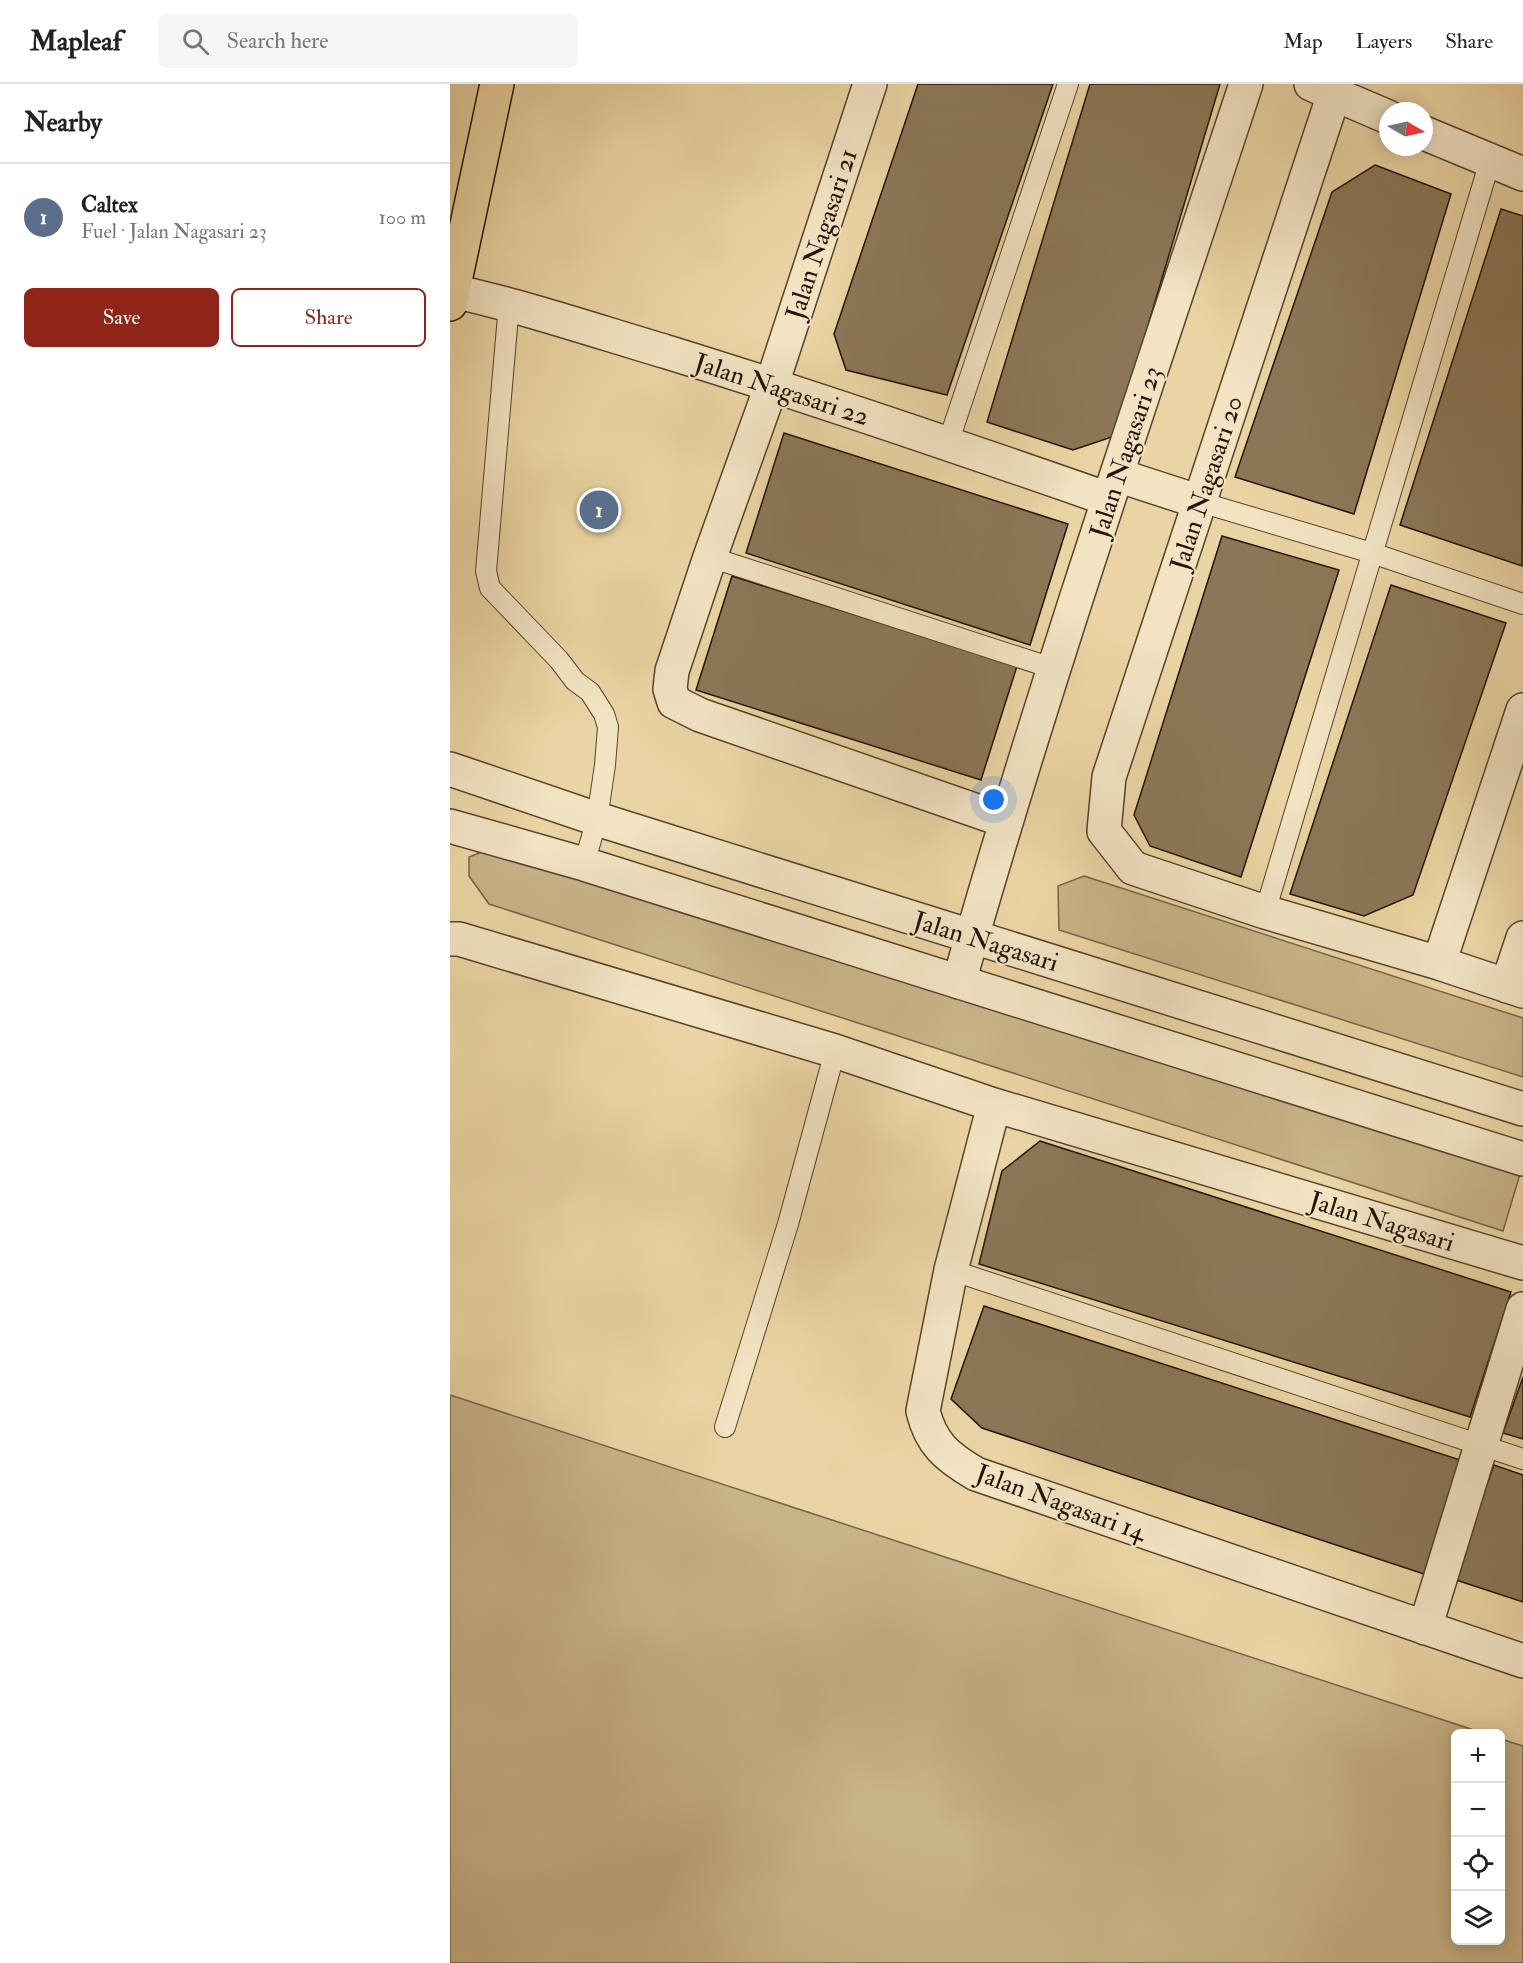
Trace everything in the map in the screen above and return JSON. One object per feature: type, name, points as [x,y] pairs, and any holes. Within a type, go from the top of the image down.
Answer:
[{"type":"highway","points":[[451,298],[497,84]]},
{"type":"street","name":"Jalan Nagasari 21","points":[[772,384],[870,84]]},
{"type":"street","name":"Jalan Nagasari 23","points":[[959,982],[1006,821],[1246,84]]},
{"type":"street","points":[[1322,89],[1379,113]]},
{"type":"street","name":"Jalan Nagasari 20","points":[[1265,912],[1133,868],[1104,831],[1109,777],[1200,502],[1322,89]]},
{"type":"street","points":[[1433,137],[1523,174]]},
{"type":"street","name":"Jalan Nagasari 22","points":[[451,298],[508,304],[772,384],[948,442],[1113,487],[1200,502]]},
{"type":"street","points":[[772,384],[672,671],[670,689],[674,702],[700,715],[1006,821]]},
{"type":"street","points":[[1439,963],[1523,710]]},
{"type":"street","name":"Jalan Nagasari","points":[[450,770],[597,819],[1523,1109]]},
{"type":"street","name":"Jalan Nagasari","points":[[450,826],[584,864],[1523,1159]]},
{"type":"street","points":[[1265,912],[1439,963],[1515,989],[1523,938]]},
{"type":"street","name":"Jalan Nagasari","points":[[450,939],[459,939],[835,1051],[994,1105],[1523,1263]]},
{"type":"street","name":"Jalan Nagasari 14","points":[[994,1105],[951,1270],[923,1411],[927,1427],[954,1461],[976,1474],[1523,1661]]},
{"type":"street","points":[[1425,1628],[1523,1309]]},
{"type":"lane","points":[[948,442],[1068,84]]},
{"type":"lane","points":[[1265,912],[1490,161]]},
{"type":"lane","points":[[508,304],[486,571],[490,588],[559,660],[575,681],[590,692],[604,714],[608,727],[597,819],[584,864]]},
{"type":"lane","points":[[1200,502],[1372,552],[1523,604]]},
{"type":"lane","points":[[710,557],[1055,669]]},
{"type":"lane","points":[[725,1427],[788,1224],[835,1051]]},
{"type":"lane","points":[[951,1270],[1523,1459]]},
{"type":"shaded area","points":[[487,850],[1520,1174],[1503,1231],[489,904],[469,876],[469,857]]},
{"type":"shaded area","points":[[1084,876],[1523,1018],[1523,1077],[1059,930],[1058,886]]},
{"type":"shaded area","points":[[450,1395],[1471,1729],[1451,1729],[1451,1945],[1505,1945],[1505,1740],[1523,1746],[1523,1963],[450,1963]]},
{"type":"building","points":[[918,84],[1053,84],[947,395],[846,370],[834,334]]},
{"type":"building","points":[[1090,84],[1220,84],[1115,436],[1073,450],[987,422]]},
{"type":"building","points":[[1375,165],[1451,194],[1354,514],[1235,477],[1332,192]]},
{"type":"building","points":[[1501,209],[1523,216],[1522,566],[1400,525]]},
{"type":"building","points":[[784,433],[1068,524],[1030,645],[746,553]]},
{"type":"building","points":[[1222,536],[1339,570],[1241,877],[1150,846],[1134,815]]},
{"type":"building","points":[[732,576],[1017,666],[981,780],[696,690]]},
{"type":"building","points":[[1391,585],[1506,623],[1413,895],[1364,916],[1290,894]]},
{"type":"building","points":[[1040,1141],[1511,1292],[1470,1417],[979,1264],[1002,1171]]},
{"type":"building","points":[[984,1306],[1460,1460],[1424,1574],[982,1428],[951,1399]]},
{"type":"building","points":[[1523,1377],[1523,1439],[1503,1433]]},
{"type":"building","points":[[1494,1465],[1523,1475],[1523,1602],[1453,1579]]},
{"type":"place","name":"Caltex","points":[[599,510]]}]
